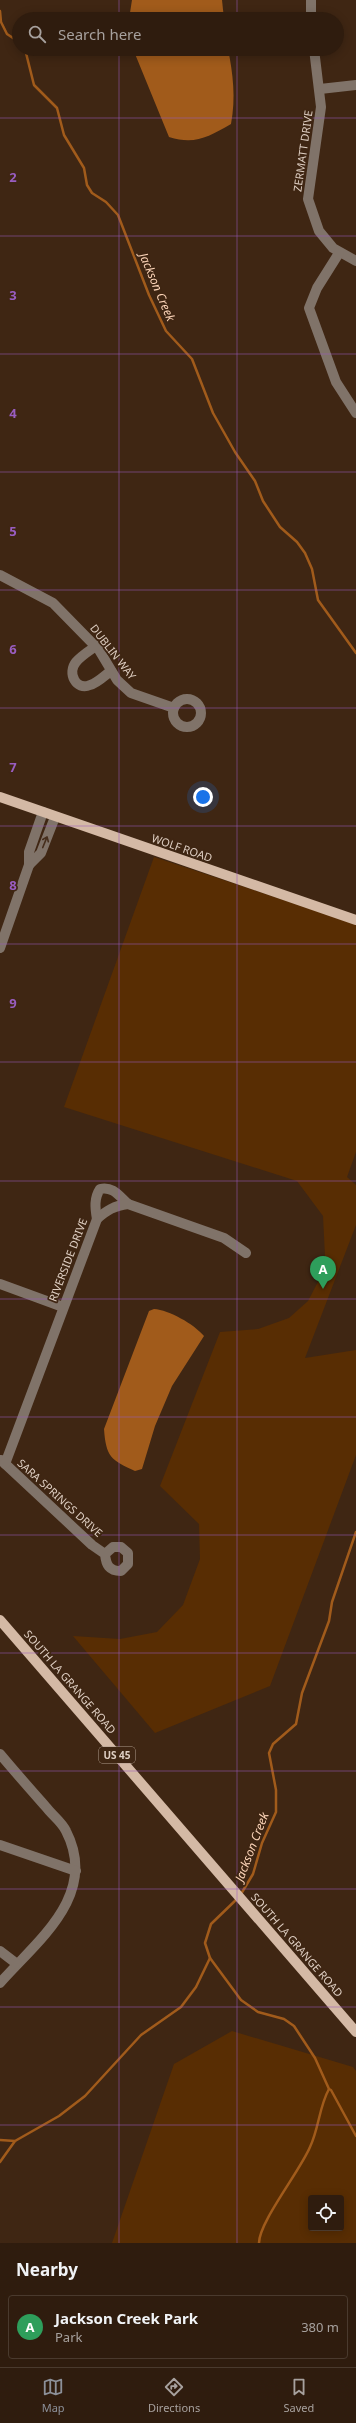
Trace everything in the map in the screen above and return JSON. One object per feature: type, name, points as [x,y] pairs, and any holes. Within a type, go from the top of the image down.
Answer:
[{"type":"main road","name":"WOLF ROAD","points":[[0,798],[356,920]]},
{"type":"main road","name":"SOUTH LA GRANGE ROAD","points":[[0,1620],[356,2032]]},
{"type":"street","points":[[311,0],[311,12]]},
{"type":"street","name":"ZERMATT DRIVE","points":[[315,56],[320,89],[320,120],[308,199],[319,231],[339,253],[356,261]]},
{"type":"street","points":[[320,89],[356,85]]},
{"type":"street","points":[[339,253],[317,288],[309,308],[336,382],[356,413]]},
{"type":"street","name":"DUBLIN WAY","points":[[0,575],[53,603],[96,646],[117,680],[131,694],[174,708]]},
{"type":"street","points":[[96,646],[76,663],[72,671],[73,679],[77,684],[84,686],[91,685],[111,671]]},
{"type":"street","points":[[0,948],[2,936],[29,865],[29,852],[42,812]]},
{"type":"street","points":[[29,865],[41,853],[55,817]]},
{"type":"street","points":[[96,1219],[95,1205],[100,1189],[107,1188],[114,1191],[128,1204],[224,1238],[246,1253]]},
{"type":"street","name":"RIVERSIDE DRIVE","points":[[3,1462],[96,1219],[106,1210],[117,1205],[128,1204]]},
{"type":"street","points":[[0,1284],[63,1307]]},
{"type":"street","name":"SARA SPRINGS DRIVE","points":[[3,1462],[92,1545],[105,1554]]},
{"type":"street","points":[[0,1754],[66,1830],[74,1853],[76,1871],[73,1891],[68,1905],[55,1922],[0,1983]]},
{"type":"street","points":[[0,1845],[76,1871]]},
{"type":"street","points":[[0,1951],[17,1964]]},
{"type":"shaded area","points":[[132,0],[222,0],[223,12],[130,12]]},
{"type":"shaded area","points":[[136,56],[229,56],[233,86],[233,114],[231,124],[215,133],[194,140],[169,137]]},
{"type":"shaded area","points":[[154,857],[356,924],[356,1152],[347,1177],[356,1185],[356,1225],[305,1358],[356,1350],[356,1455],[270,1686],[155,1733],[73,1636],[120,1639],[157,1632],[183,1605],[200,1559],[199,1524],[160,1486],[220,1332],[258,1329],[289,1318],[308,1301],[320,1278],[325,1256],[323,1216],[297,1181],[64,1107]]},
{"type":"shaded area","points":[[154,1309],[167,1312],[181,1318],[200,1331],[204,1336],[172,1386],[155,1426],[142,1469],[135,1471],[120,1464],[108,1452],[104,1429],[149,1311]]},
{"type":"shaded area","points":[[232,2031],[353,2067],[356,2071],[356,2243],[112,2243],[174,2064]]},
{"type":"waterway","name":"Jackson Creek","points":[[0,11],[1,22],[7,34],[12,37]]},
{"type":"waterway","name":"Jackson Creek","points":[[27,56],[34,85],[57,108],[64,135],[84,168],[87,185],[92,193],[106,202],[118,215],[149,295],[166,331],[192,359],[213,413],[235,452],[255,481],[263,501],[280,527],[297,542],[305,553],[312,569],[318,600],[356,653]]},
{"type":"waterway","name":"Jackson Creek","points":[[241,1894],[253,1874],[262,1843],[276,1812],[276,1790],[269,1753],[273,1744],[296,1724],[302,1693],[329,1621],[332,1602],[356,1532]]},
{"type":"waterway","points":[[238,1898],[211,1924],[205,1943],[210,1958],[241,2000],[258,2012],[284,2019],[294,2026],[315,2058],[329,2089],[331,2090],[356,2136]]},
{"type":"waterway","name":"Jackson Creek","points":[[0,2140],[15,2141],[59,2116],[85,2096],[141,2035],[181,2007],[196,1987],[210,1958]]},
{"type":"waterway","points":[[259,2243],[261,2234],[272,2210],[310,2147],[323,2103],[329,2089]]},
{"type":"waterway","points":[[0,2162],[15,2141]]},
{"type":"place","name":"Jackson Creek Park","points":[[323,1289]]}]
